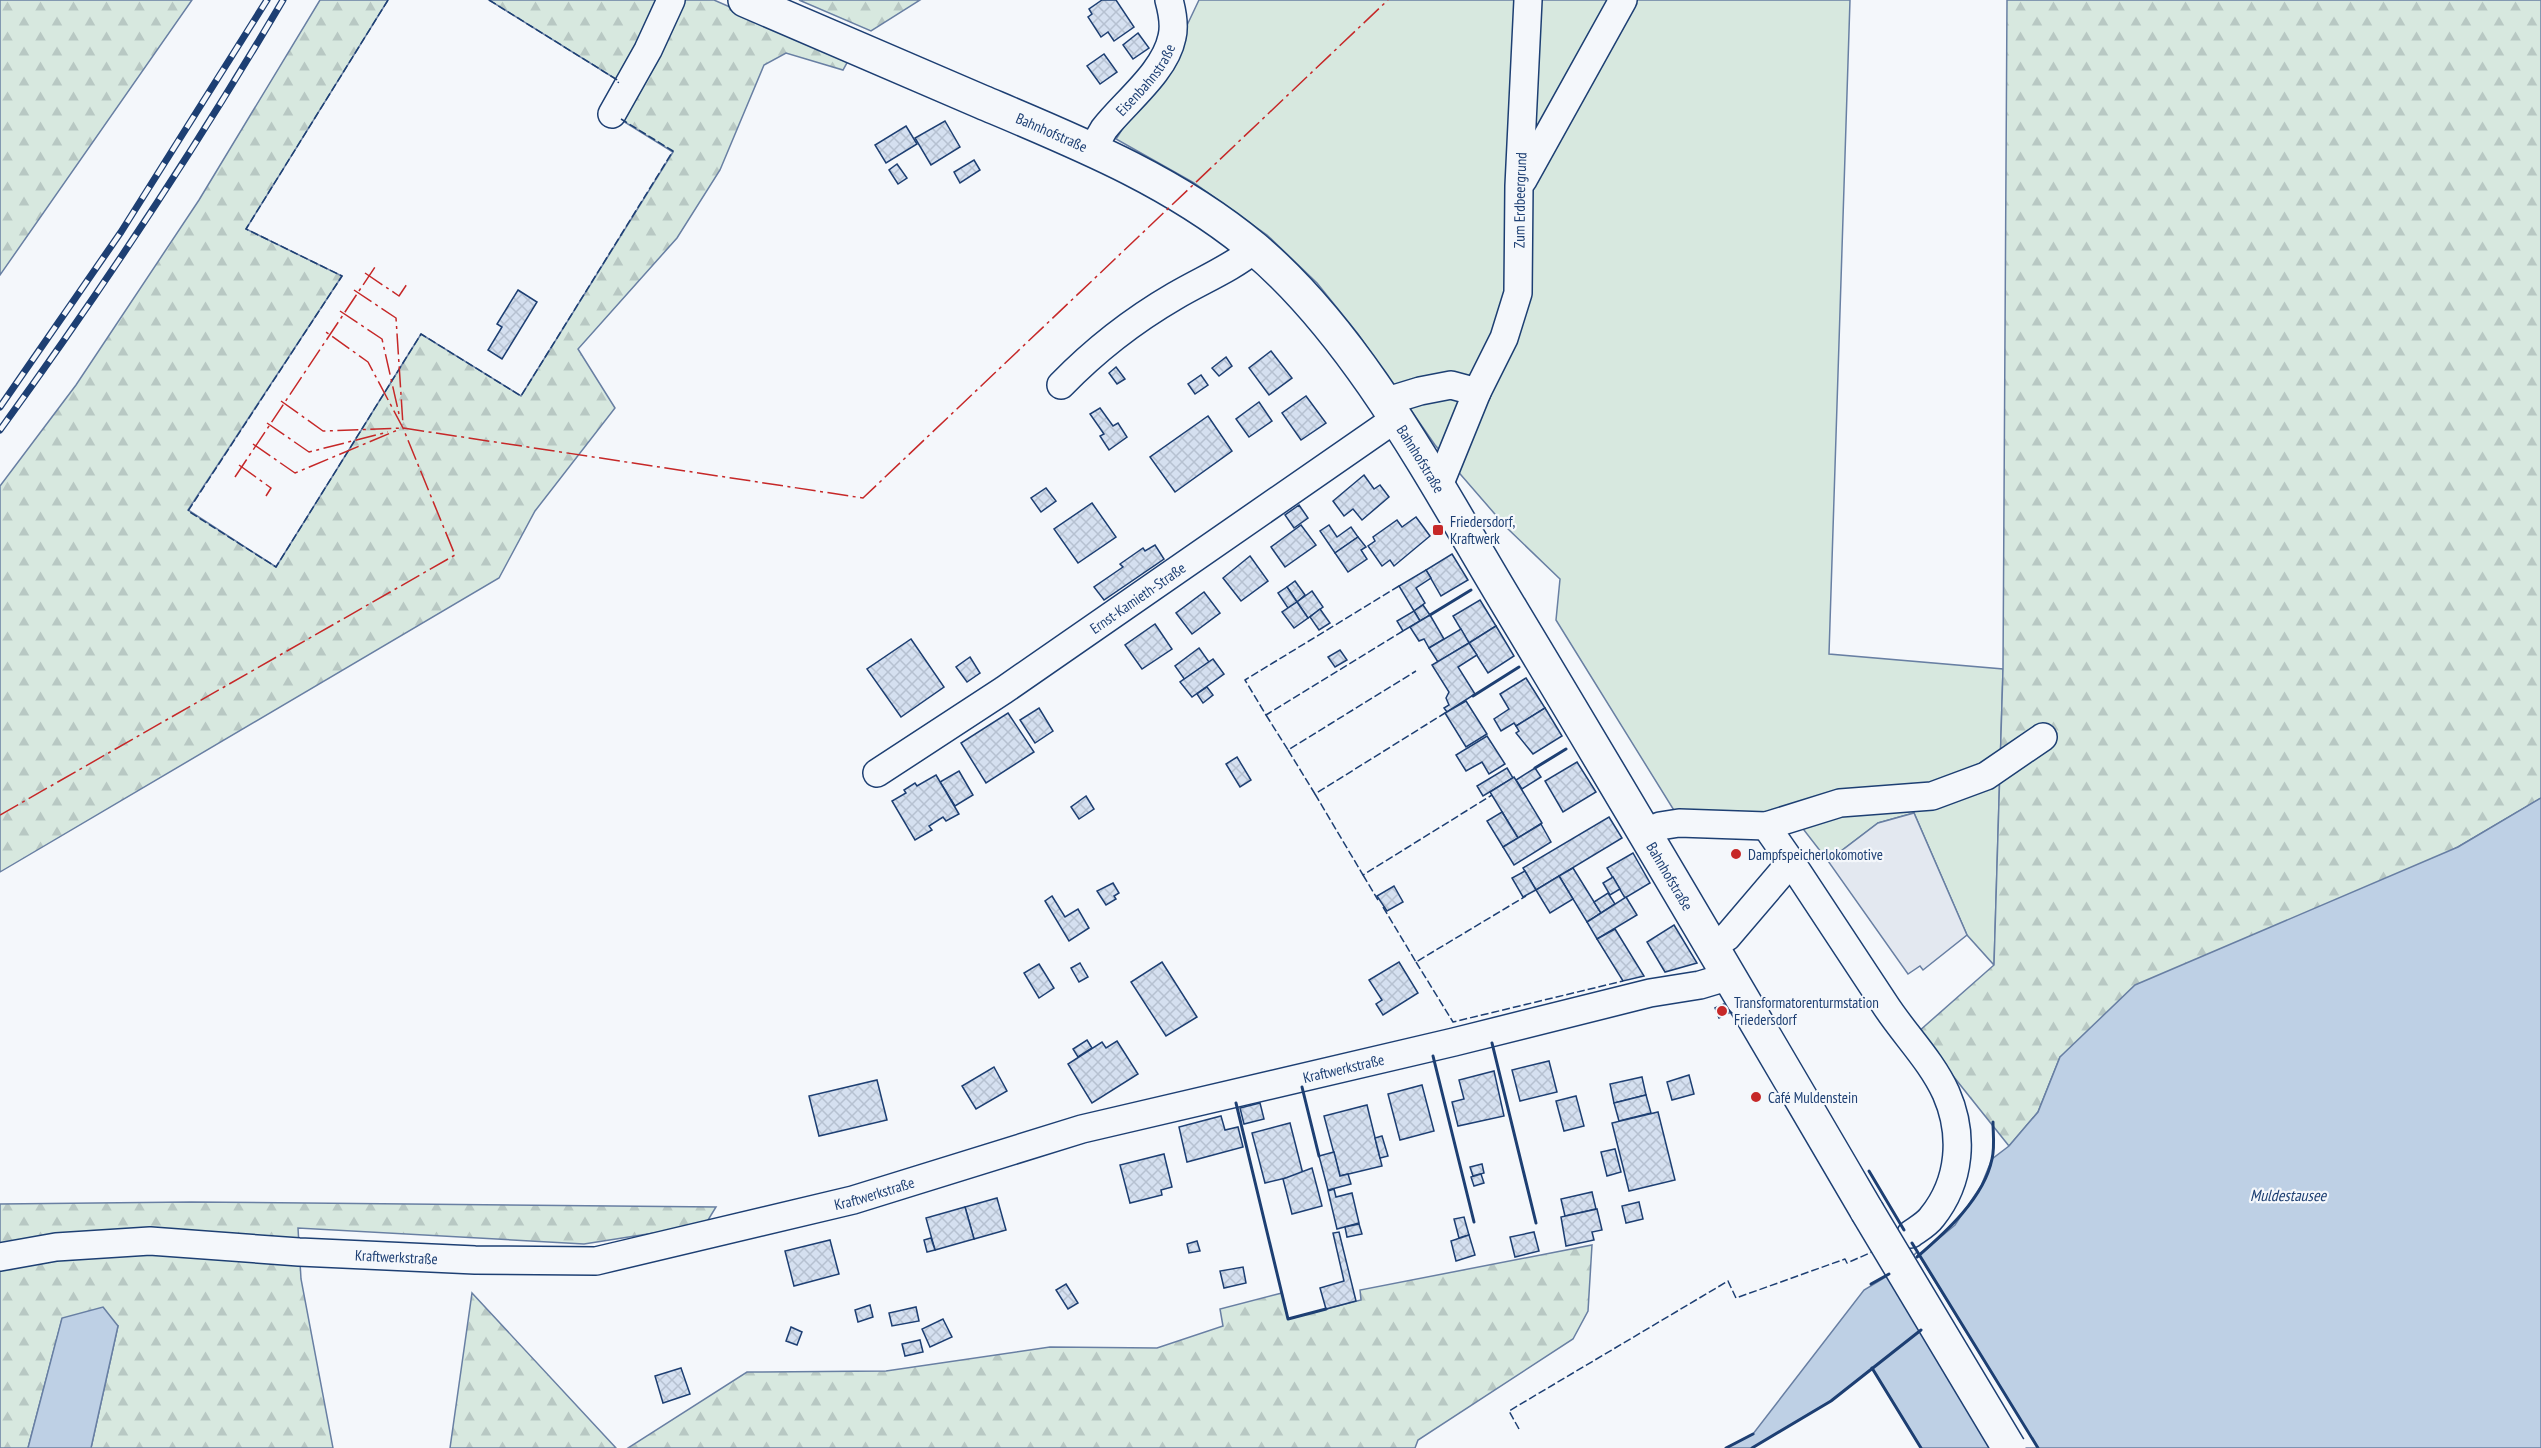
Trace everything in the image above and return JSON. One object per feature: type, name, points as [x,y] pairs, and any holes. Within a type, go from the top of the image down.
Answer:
[{"type":"main road","name":"Bahnhofstraße","points":[[745,0],[1092,149],[1182,197],[1255,249],[1302,294],[1323,318],[1390,410],[1438,488],[1646,833],[1867,1211],[2009,1448]]},
{"type":"street","points":[[612,114],[648,50],[671,0]]},
{"type":"street","name":"Eisenbahnstraße","points":[[1092,149],[1104,129],[1127,105],[1165,55],[1172,36],[1172,14],[1169,0]]},
{"type":"street","name":"Zum Erdbeergrund","points":[[1438,488],[1478,392],[1504,338],[1518,293],[1519,186],[1528,0]]},
{"type":"street","points":[[1519,186],[1623,0]]},
{"type":"street","points":[[1061,385],[1091,354],[1136,320],[1176,295],[1236,265],[1255,249]]},
{"type":"street","points":[[1390,410],[1420,391],[1451,385],[1478,392]]},
{"type":"street","name":"Ernst-Kamieth-Straße","points":[[877,773],[1004,690],[1390,410]]},
{"type":"street","points":[[1646,833],[1660,826],[1679,823],[1766,826],[1840,803],[1932,796],[1986,776],[2043,737]]},
{"type":"street","points":[[1766,826],[1886,1006],[1931,1068],[1945,1091],[1955,1116],[1958,1143],[1956,1161],[1946,1196],[1931,1219],[1911,1234]]},
{"type":"street","points":[[1713,946],[1727,938],[1791,862]]},
{"type":"street","name":"Kraftwerkstraße","points":[[0,1257],[56,1247],[150,1241],[452,1259],[596,1261],[853,1200],[1082,1129],[1454,1042],[1650,993],[1700,985],[1730,976]]},
{"type":"green space","points":[[0,0],[192,0],[0,275]]},
{"type":"green space","points":[[320,0],[388,0],[246,229],[342,276],[188,510],[276,567],[421,334],[521,396],[673,152],[602,108],[619,81],[489,0],[714,0],[849,59],[843,70],[786,53],[764,65],[720,170],[677,238],[578,349],[615,408],[535,511],[499,578],[0,872],[0,486],[76,385],[199,200]]},
{"type":"green space","points":[[799,0],[920,0],[871,31]]},
{"type":"green space","points":[[1199,0],[1850,0],[1829,654],[2003,669],[1994,965],[1967,935],[1914,813],[1878,823],[1828,861],[1790,812],[1675,812],[1556,620],[1560,579],[1507,528],[1435,445],[1358,334],[1317,283],[1267,235],[1194,183],[1116,139],[1180,40]]},
{"type":"green space","points":[[2007,0],[2541,0],[2541,798],[2458,847],[2060,1057],[2038,1112],[2009,1146],[1918,1032],[1994,965],[2003,669]]},
{"type":"green space","points":[[191,1202],[716,1207],[705,1225],[584,1244],[298,1228],[301,1279],[333,1448],[91,1448],[118,1326],[62,1319],[28,1448],[0,1448],[0,1204]]},
{"type":"green space","points":[[1592,1245],[1588,1311],[1573,1339],[1418,1440],[1415,1448],[628,1448],[747,1372],[886,1371],[1050,1347],[1157,1348],[1223,1326],[1220,1309],[1282,1293],[1288,1319],[1361,1300],[1360,1290]]},
{"type":"green space","points":[[472,1293],[616,1448],[450,1448]]},
{"type":"shaded area","points":[[1914,813],[1967,935],[1923,970],[1920,966],[1908,974],[1828,861],[1878,823]]},
{"type":"water","name":"Muldestausee","points":[[2541,798],[2541,1448],[1921,1448],[1872,1368],[1831,1401],[1752,1448],[1726,1448],[1753,1434],[1864,1290],[1912,1261],[1955,1225],[1981,1186],[1992,1159],[2009,1146],[2038,1112],[2060,1057],[2135,985],[2458,847]]},
{"type":"water","points":[[103,1307],[118,1326],[91,1448],[28,1448],[62,1318]]},
{"type":"pier","points":[[1917,1252],[2038,1448],[2024,1448],[1910,1259]]},
{"type":"building","points":[[1102,0],[1116,0],[1134,27],[1114,41],[1108,32],[1101,37],[1088,17],[1092,14],[1089,9]]},
{"type":"building","points":[[1138,33],[1149,48],[1133,59],[1123,45]]},
{"type":"building","points":[[1104,54],[1117,72],[1100,84],[1087,66]]},
{"type":"building","points":[[945,121],[960,147],[931,165],[915,138]]},
{"type":"building","points":[[906,126],[917,144],[886,163],[875,145]]},
{"type":"building","points":[[974,160],[980,170],[960,183],[954,172]]},
{"type":"building","points":[[897,164],[907,178],[898,184],[889,170]]},
{"type":"building","points":[[518,290],[537,302],[502,359],[488,350],[502,327],[497,324]]},
{"type":"building","points":[[1271,351],[1292,378],[1269,395],[1249,368]]},
{"type":"building","points":[[1226,357],[1232,366],[1219,376],[1212,368]]},
{"type":"building","points":[[1116,367],[1125,379],[1117,384],[1109,373]]},
{"type":"building","points":[[1201,375],[1208,385],[1195,394],[1188,384]]},
{"type":"building","points":[[1306,396],[1326,423],[1301,440],[1282,413]]},
{"type":"building","points":[[1259,402],[1272,421],[1249,437],[1236,419]]},
{"type":"building","points":[[1100,408],[1113,426],[1118,423],[1127,437],[1109,450],[1100,436],[1104,434],[1090,414]]},
{"type":"building","points":[[1208,416],[1232,451],[1175,492],[1150,457]]},
{"type":"building","points":[[1364,475],[1374,489],[1380,485],[1389,497],[1362,520],[1353,509],[1344,516],[1333,501]]},
{"type":"building","points":[[1046,488],[1056,501],[1041,512],[1031,498]]},
{"type":"building","points":[[1092,503],[1116,537],[1078,563],[1054,529]]},
{"type":"building","points":[[1299,505],[1308,518],[1294,528],[1285,515]]},
{"type":"building","points":[[1416,517],[1430,536],[1394,566],[1390,560],[1382,566],[1368,546],[1375,541],[1373,537],[1397,520],[1402,527]]},
{"type":"building","points":[[1301,525],[1316,545],[1285,567],[1271,547]]},
{"type":"building","points":[[1329,525],[1337,537],[1351,527],[1358,537],[1335,553],[1320,531]]},
{"type":"building","points":[[1358,537],[1366,547],[1361,550],[1367,559],[1348,572],[1335,553]]},
{"type":"building","points":[[1155,545],[1164,559],[1104,600],[1094,587],[1123,567],[1120,564],[1143,548],[1145,551]]},
{"type":"building","points":[[1452,554],[1468,580],[1441,596],[1426,570]]},
{"type":"building","points":[[1250,556],[1268,581],[1241,601],[1223,578]]},
{"type":"building","points":[[1426,570],[1431,578],[1416,588],[1425,603],[1414,611],[1399,586]]},
{"type":"building","points":[[1295,581],[1305,595],[1297,602],[1287,587]]},
{"type":"building","points":[[1287,587],[1297,602],[1288,608],[1278,593]]},
{"type":"building","points":[[1312,591],[1323,607],[1308,618],[1297,602]]},
{"type":"building","points":[[1204,592],[1220,613],[1192,634],[1176,613]]},
{"type":"building","points":[[1480,600],[1496,626],[1469,643],[1453,616]]},
{"type":"building","points":[[1297,602],[1308,618],[1294,628],[1282,612]]},
{"type":"building","points":[[1423,605],[1430,615],[1420,621],[1414,611]]},
{"type":"building","points":[[1320,609],[1330,623],[1319,630],[1310,617]]},
{"type":"building","points":[[1414,611],[1420,621],[1403,631],[1397,621]]},
{"type":"building","points":[[1430,615],[1444,639],[1429,648],[1424,639],[1419,641],[1410,627]]},
{"type":"building","points":[[1155,624],[1172,649],[1142,669],[1125,645]]},
{"type":"building","points":[[1496,626],[1514,656],[1488,673],[1469,643]]},
{"type":"building","points":[[1461,629],[1469,643],[1438,662],[1429,648]]},
{"type":"building","points":[[911,639],[944,687],[901,717],[867,669]]},
{"type":"building","points":[[1469,643],[1477,655],[1458,667],[1475,694],[1447,712],[1444,708],[1449,705],[1446,698],[1449,692],[1432,665]]},
{"type":"building","points":[[1199,648],[1209,662],[1185,680],[1175,666]]},
{"type":"building","points":[[1340,650],[1347,660],[1335,667],[1328,657]]},
{"type":"building","points":[[970,657],[980,673],[967,682],[956,667]]},
{"type":"building","points":[[1213,659],[1224,674],[1192,697],[1180,682]]},
{"type":"building","points":[[1526,678],[1545,708],[1516,726],[1514,723],[1501,731],[1494,719],[1509,709],[1500,694]]},
{"type":"building","points":[[1207,687],[1213,695],[1203,703],[1197,694]]},
{"type":"building","points":[[1466,701],[1487,734],[1466,747],[1445,713]]},
{"type":"building","points":[[1039,708],[1053,731],[1035,743],[1020,720]]},
{"type":"building","points":[[1545,708],[1562,736],[1533,754],[1516,733],[1519,731],[1516,726]]},
{"type":"building","points":[[1008,713],[1034,752],[986,783],[961,743]]},
{"type":"building","points":[[1487,736],[1505,764],[1489,774],[1482,762],[1466,771],[1456,755]]},
{"type":"building","points":[[1237,757],[1251,780],[1240,787],[1226,764]]},
{"type":"building","points":[[1577,762],[1596,792],[1563,812],[1545,781]]},
{"type":"building","points":[[1507,768],[1513,778],[1483,796],[1477,786]]},
{"type":"building","points":[[1535,768],[1541,777],[1522,789],[1516,780]]},
{"type":"building","points":[[959,771],[973,795],[955,806],[940,782]]},
{"type":"building","points":[[936,775],[959,814],[946,821],[943,817],[929,826],[932,830],[915,840],[892,801],[906,793],[904,790],[915,783],[917,786]]},
{"type":"building","points":[[1514,777],[1542,823],[1518,838],[1490,792]]},
{"type":"building","points":[[1086,796],[1094,809],[1079,819],[1071,807]]},
{"type":"building","points":[[1502,812],[1518,838],[1503,847],[1487,821]]},
{"type":"building","points":[[1609,817],[1622,838],[1536,890],[1523,868]]},
{"type":"building","points":[[1541,824],[1551,842],[1514,865],[1503,847]]},
{"type":"building","points":[[1633,853],[1650,883],[1625,898],[1607,868]]},
{"type":"building","points":[[1573,868],[1601,913],[1587,922],[1559,876]]},
{"type":"building","points":[[1525,871],[1536,890],[1523,897],[1512,878]]},
{"type":"building","points":[[1559,876],[1573,899],[1550,913],[1536,890]]},
{"type":"building","points":[[1613,877],[1620,889],[1610,895],[1603,883]]},
{"type":"building","points":[[1113,883],[1119,893],[1114,896],[1116,899],[1106,905],[1097,891]]},
{"type":"building","points":[[1394,886],[1403,902],[1387,911],[1377,896]]},
{"type":"building","points":[[1608,893],[1615,904],[1601,913],[1594,902]]},
{"type":"building","points":[[1052,896],[1065,917],[1078,909],[1089,928],[1069,941],[1045,901]]},
{"type":"building","points":[[1626,897],[1637,915],[1597,939],[1587,922]]},
{"type":"building","points":[[1674,925],[1697,963],[1665,972],[1647,942]]},
{"type":"building","points":[[1615,929],[1644,976],[1623,981],[1597,939]]},
{"type":"building","points":[[1162,962],[1197,1017],[1166,1036],[1131,982]]},
{"type":"building","points":[[1399,962],[1418,993],[1383,1015],[1376,1004],[1382,1000],[1369,980]]},
{"type":"building","points":[[1080,963],[1088,977],[1079,982],[1071,968]]},
{"type":"building","points":[[1039,964],[1054,988],[1039,998],[1024,973]]},
{"type":"building","name":"Transformatorenturmstation Friedersdorf","points":[[1724,1004],[1729,1013],[1719,1018],[1715,1008]]},
{"type":"building","points":[[1087,1040],[1092,1048],[1078,1057],[1073,1049]]},
{"type":"building","points":[[1117,1041],[1138,1074],[1092,1103],[1068,1064],[1102,1042],[1106,1048]]},
{"type":"building","points":[[1549,1061],[1557,1092],[1520,1101],[1512,1070]]},
{"type":"building","points":[[994,1067],[1007,1091],[976,1109],[962,1086]]},
{"type":"building","points":[[1494,1071],[1504,1116],[1458,1126],[1452,1102],[1464,1099],[1459,1080]]},
{"type":"building","points":[[1689,1075],[1694,1094],[1672,1100],[1667,1082]]},
{"type":"building","points":[[1642,1077],[1646,1095],[1614,1103],[1610,1084]]},
{"type":"building","points":[[877,1080],[887,1120],[819,1136],[809,1096]]},
{"type":"building","points":[[1422,1085],[1434,1131],[1400,1140],[1388,1094]]},
{"type":"building","points":[[1646,1095],[1651,1113],[1619,1121],[1614,1103]]},
{"type":"building","points":[[1576,1096],[1584,1126],[1564,1131],[1556,1101]]},
{"type":"building","points":[[1260,1103],[1264,1119],[1244,1124],[1240,1108]]},
{"type":"building","points":[[1367,1105],[1382,1166],[1340,1176],[1324,1116]]},
{"type":"building","points":[[1658,1112],[1675,1180],[1629,1191],[1612,1123]]},
{"type":"building","points":[[1221,1116],[1225,1130],[1238,1127],[1243,1147],[1187,1162],[1179,1127]]},
{"type":"building","points":[[1290,1123],[1303,1174],[1265,1183],[1252,1133]]},
{"type":"building","points":[[1382,1136],[1388,1156],[1380,1158],[1375,1138]]},
{"type":"building","points":[[1615,1149],[1621,1172],[1607,1176],[1601,1152]]},
{"type":"building","points":[[1334,1152],[1340,1176],[1348,1174],[1351,1184],[1328,1190],[1319,1156]]},
{"type":"building","points":[[1164,1154],[1172,1187],[1161,1190],[1162,1195],[1130,1203],[1120,1165]]},
{"type":"building","points":[[1482,1164],[1484,1173],[1473,1176],[1470,1167]]},
{"type":"building","points":[[1312,1168],[1322,1206],[1292,1214],[1283,1179]]},
{"type":"building","points":[[1481,1174],[1484,1183],[1474,1186],[1471,1177]]},
{"type":"building","points":[[1334,1189],[1336,1197],[1352,1193],[1359,1223],[1337,1229],[1328,1191]]},
{"type":"building","points":[[1592,1192],[1596,1209],[1565,1216],[1561,1199]]},
{"type":"building","points":[[997,1198],[1006,1230],[974,1239],[965,1207]]},
{"type":"building","points":[[1639,1202],[1643,1219],[1626,1223],[1622,1206]]},
{"type":"building","points":[[965,1207],[974,1239],[935,1250],[926,1218]]},
{"type":"building","points":[[1597,1209],[1602,1230],[1592,1232],[1594,1240],[1566,1246],[1561,1217]]},
{"type":"building","points":[[1464,1217],[1469,1235],[1459,1238],[1454,1219]]},
{"type":"building","points":[[1359,1224],[1362,1234],[1347,1237],[1345,1227]]},
{"type":"building","points":[[1339,1232],[1356,1301],[1326,1309],[1320,1288],[1344,1281],[1333,1233]]},
{"type":"building","points":[[1534,1232],[1539,1251],[1515,1257],[1510,1237]]},
{"type":"building","points":[[1469,1235],[1475,1255],[1456,1261],[1451,1241]]},
{"type":"building","points":[[931,1238],[935,1250],[927,1252],[924,1240]]},
{"type":"building","points":[[830,1240],[839,1274],[794,1286],[785,1251]]},
{"type":"building","points":[[1197,1241],[1200,1251],[1189,1253],[1187,1244]]},
{"type":"building","points":[[1243,1267],[1246,1283],[1224,1288],[1220,1271]]},
{"type":"building","points":[[1066,1284],[1078,1303],[1068,1309],[1056,1290]]},
{"type":"building","points":[[870,1305],[873,1317],[858,1322],[855,1310]]},
{"type":"building","points":[[916,1307],[919,1321],[892,1326],[889,1313]]},
{"type":"building","points":[[943,1319],[952,1337],[930,1347],[922,1329]]},
{"type":"building","points":[[791,1327],[802,1332],[797,1345],[786,1341]]},
{"type":"building","points":[[920,1340],[923,1352],[905,1356],[902,1344]]},
{"type":"building","points":[[681,1368],[690,1394],[663,1403],[655,1376]]},
{"type":"railway","points":[[0,407],[121,232],[267,0]]},
{"type":"railway","points":[[0,430],[75,325],[147,218],[283,0]]},
{"type":"fence","points":[[388,0],[246,229],[342,276],[188,511],[276,567],[421,334],[521,396],[673,151],[621,119]]},
{"type":"fence","points":[[489,0],[619,81],[618,83]]},
{"type":"fence","points":[[1399,586],[1245,680],[1266,715],[1403,631]]},
{"type":"fence","points":[[1266,715],[1288,750],[1416,671]]},
{"type":"fence","points":[[1288,750],[1315,794],[1445,713]]},
{"type":"fence","points":[[1315,794],[1363,875],[1492,795]]},
{"type":"fence","points":[[1363,875],[1378,900]]},
{"type":"fence","points":[[1383,907],[1416,962],[1526,896]]},
{"type":"fence","points":[[1416,962],[1453,1022],[1623,981]]},
{"type":"fence","points":[[1727,1008],[1732,1013],[1729,1014]]},
{"type":"fence","points":[[1519,1429],[1509,1411],[1728,1281],[1736,1298],[1845,1259],[1847,1263],[1872,1252]]},
{"type":"wall","points":[[1430,615],[1471,590]]},
{"type":"wall","points":[[1473,696],[1519,667]]},
{"type":"wall","points":[[1535,768],[1566,749]]},
{"type":"wall","points":[[1492,1043],[1536,1223]]},
{"type":"wall","points":[[1433,1056],[1474,1222]]},
{"type":"wall","points":[[1302,1087],[1319,1156]]},
{"type":"wall","points":[[1236,1103],[1288,1319],[1326,1309]]},
{"type":"wall","points":[[1917,1257],[1962,1213],[1981,1187],[1993,1154],[1993,1122]]},
{"type":"wall","points":[[1869,1171],[1904,1230]]},
{"type":"wall","points":[[1912,1243],[2038,1448]]},
{"type":"wall","points":[[1871,1284],[1889,1274]]},
{"type":"wall","points":[[1752,1448],[1831,1401],[1921,1330]]},
{"type":"wall","points":[[1872,1368],[1921,1448]]},
{"type":"wall","points":[[1726,1448],[1753,1434]]},
{"type":"power","points":[[281,401],[323,431],[403,428],[863,498],[1388,0]]},
{"type":"power","points":[[235,477],[375,267]]},
{"type":"power","points":[[365,273],[399,296],[407,284]]},
{"type":"power","points":[[354,290],[396,318],[403,425]]},
{"type":"power","points":[[340,311],[382,339],[399,414]]},
{"type":"power","points":[[0,815],[455,555],[403,428],[368,362],[326,332]]},
{"type":"power","points":[[267,423],[309,452],[388,432]]},
{"type":"power","points":[[253,444],[295,473],[400,429]]},
{"type":"power","points":[[239,465],[271,488],[266,496]]},
{"type":"place","name":"Friedersdorf, Kraftwerk","points":[[1438,530]]},
{"type":"place","name":"Dampfspeicherlokomotive","points":[[1736,854]]},
{"type":"place","name":"Transformatorenturmstation Friedersdorf","points":[[1722,1011]]},
{"type":"place","name":"Café Muldenstein","points":[[1756,1097]]}]
